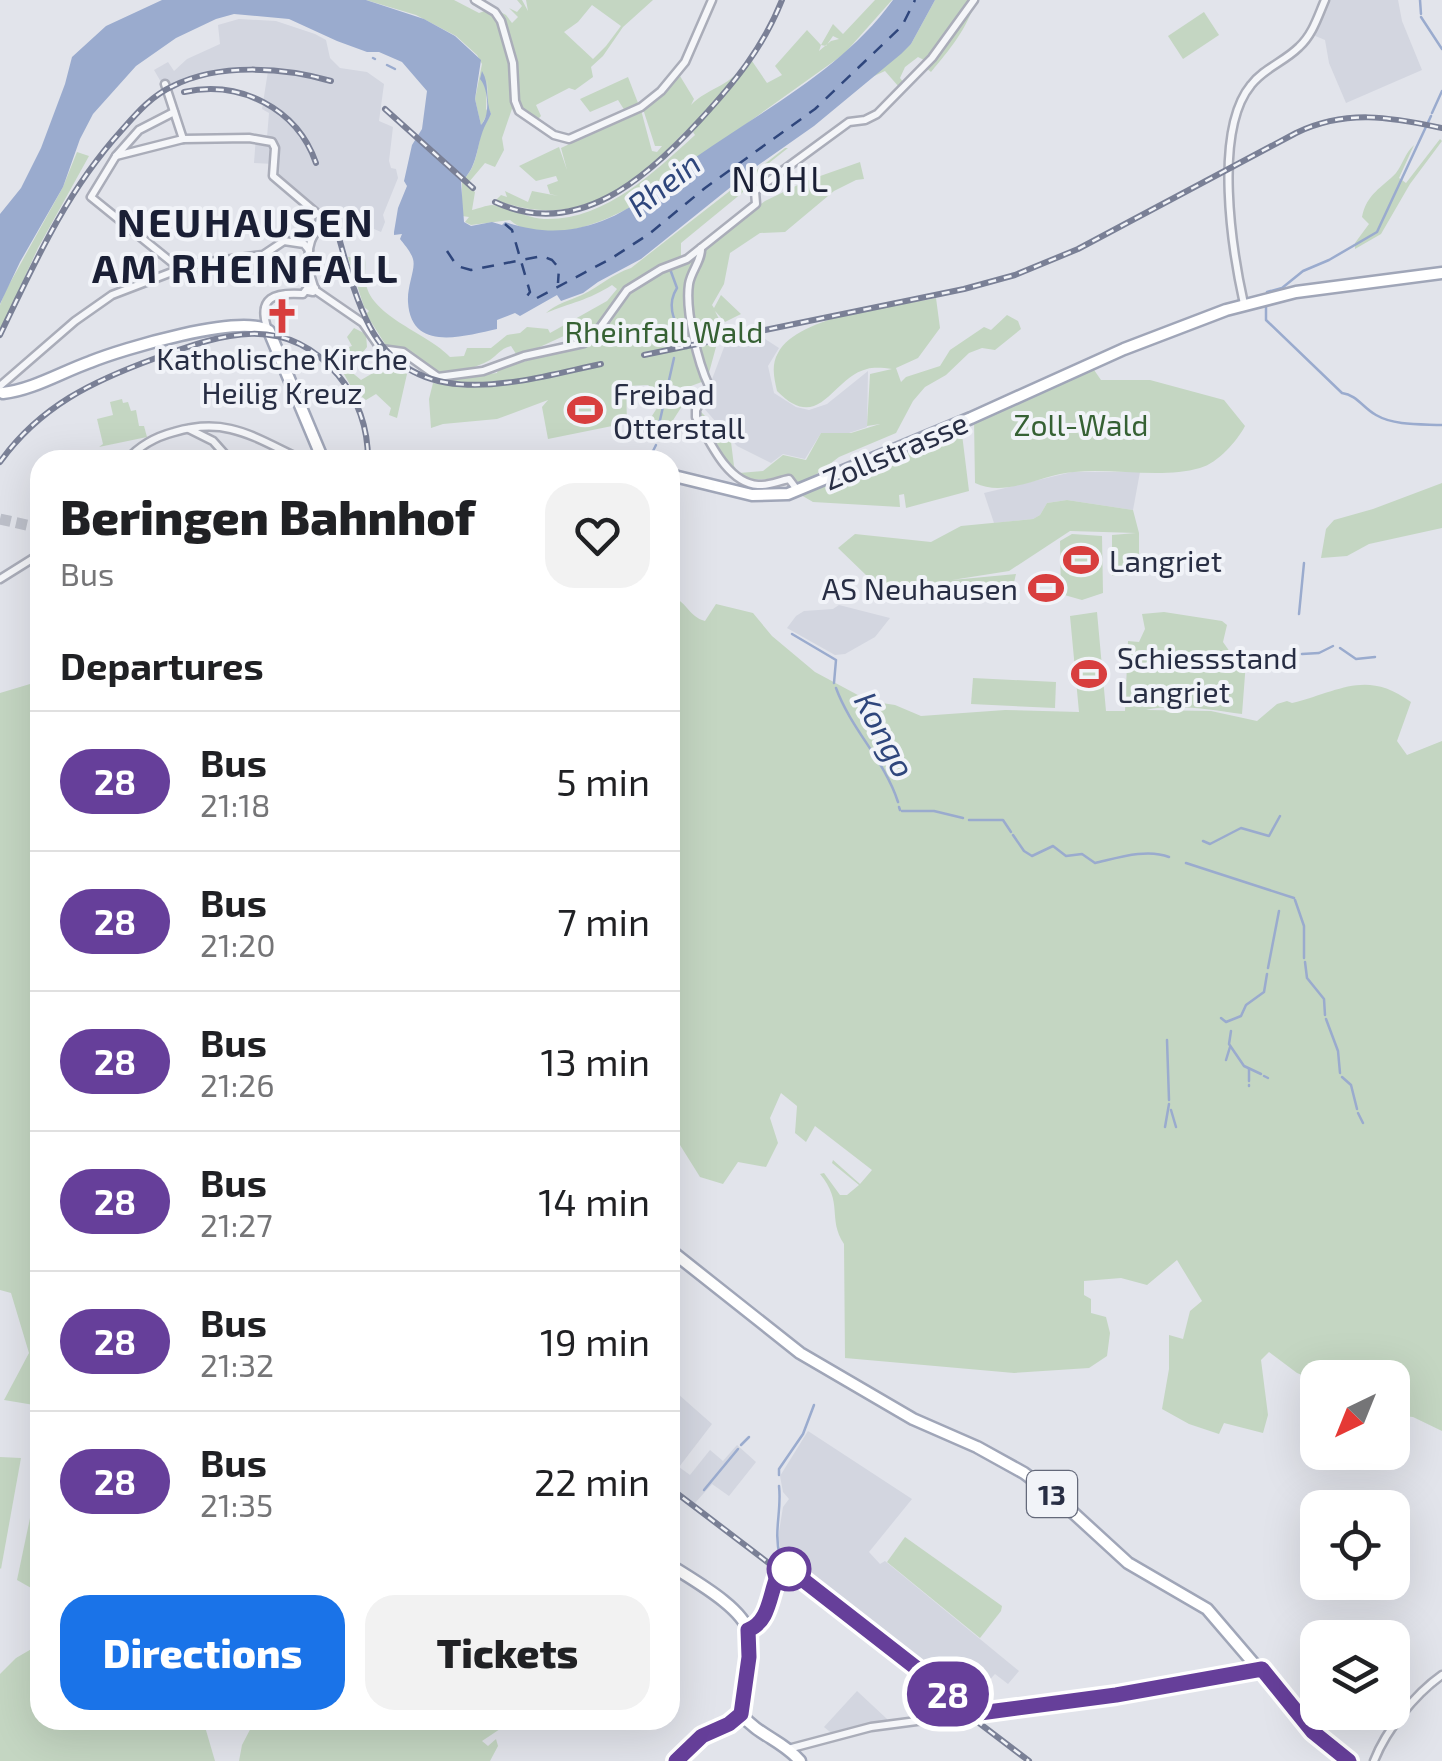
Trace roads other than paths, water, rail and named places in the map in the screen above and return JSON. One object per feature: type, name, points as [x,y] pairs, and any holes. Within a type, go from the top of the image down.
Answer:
[{"type":"main road","name":"Zollstrasse","points":[[680,478],[752,495],[778,496],[798,491],[1247,298],[1442,273]]},
{"type":"main road","points":[[2,392],[156,341],[227,327],[264,325],[319,450]]},
{"type":"main road","name":"13","points":[[680,1258],[817,1364],[913,1420],[977,1447],[1039,1484],[1128,1564],[1207,1609],[1313,1732],[1349,1761]]},
{"type":"main road","points":[[680,1572],[733,1610],[748,1630],[749,1657],[741,1714],[800,1761]]},
{"type":"street","points":[[475,0],[499,18],[513,63],[515,104],[531,121],[561,138],[573,138],[641,107],[662,91],[680,71],[712,0]]},
{"type":"street","points":[[116,156],[183,139],[251,138],[272,142],[273,176],[320,216],[319,228],[309,245],[306,273],[311,289],[362,324],[381,349],[403,352],[438,377],[477,372],[524,356],[584,344],[594,336],[625,291],[661,268],[688,259],[756,204],[755,190],[802,154],[849,122],[877,114],[932,58],[974,0]]},
{"type":"street","points":[[1247,298],[1234,254],[1230,172],[1233,124],[1242,98],[1262,73],[1302,45],[1325,0]]},
{"type":"street","points":[[166,84],[183,139]]},
{"type":"street","points":[[174,112],[141,128],[116,156],[92,198],[180,269]]},
{"type":"street","points":[[2,392],[95,305],[119,292],[202,262],[268,253],[287,240],[309,245]]},
{"type":"street","points":[[701,248],[702,255],[689,281],[687,300],[688,319],[709,383],[696,417],[728,469],[752,484],[789,479],[798,491]]},
{"type":"street","points":[[268,253],[290,272],[306,273]]},
{"type":"street","points":[[264,325],[264,308],[272,297],[311,289]]},
{"type":"street","points":[[138,450],[150,440],[189,428],[224,426],[280,450]]},
{"type":"street","points":[[189,428],[221,450]]},
{"type":"street","points":[[0,579],[30,560]]},
{"type":"street","points":[[788,1748],[871,1728],[1116,1695],[1256,1668]]},
{"type":"street","points":[[1374,1761],[1388,1734],[1442,1675]]},
{"type":"water","name":"Rhein","points":[[162,0],[366,0],[424,19],[455,36],[481,60],[475,99],[481,125],[487,103],[480,79],[482,71],[491,114],[474,163],[461,182],[464,222],[471,226],[505,222],[553,230],[602,221],[639,201],[696,157],[827,68],[873,25],[893,0],[935,0],[911,44],[901,54],[641,259],[583,293],[561,301],[557,295],[520,316],[515,313],[497,320],[497,329],[455,337],[429,335],[411,318],[408,296],[413,259],[400,239],[402,234],[394,235],[398,208],[407,186],[404,181],[412,145],[422,129],[427,91],[402,62],[337,41],[289,19],[234,14],[216,19],[176,38],[136,66],[93,114],[63,187],[0,304],[0,214],[21,188],[41,148],[72,57],[106,26]]},
{"type":"waterway","points":[[1420,0],[1421,14]]},
{"type":"waterway","points":[[1421,17],[1442,49]]},
{"type":"waterway","points":[[387,65],[395,69]]},
{"type":"waterway","points":[[1432,113],[1442,91]]},
{"type":"waterway","points":[[1267,292],[1282,288],[1303,271],[1377,232],[1431,116]]},
{"type":"waterway","points":[[670,269],[677,288],[672,311],[687,348]]},
{"type":"waterway","points":[[1266,303],[1266,320],[1342,393],[1383,419],[1442,425]]},
{"type":"waterway","points":[[658,429],[674,358]]},
{"type":"waterway","points":[[654,450],[656,445]]},
{"type":"waterway","points":[[1299,614],[1304,563]]},
{"type":"waterway","name":"Kongo","points":[[792,634],[836,660],[834,683]]},
{"type":"waterway","points":[[1302,654],[1319,653],[1333,646]]},
{"type":"waterway","points":[[1340,648],[1356,659],[1375,657]]},
{"type":"waterway","name":"Kongo","points":[[836,688],[898,802]]},
{"type":"waterway","name":"Kongo","points":[[902,811],[934,811],[963,818]]},
{"type":"waterway","points":[[1203,841],[1210,844],[1241,828],[1269,836],[1280,816]]},
{"type":"waterway","name":"Kongo","points":[[969,820],[1003,820],[1011,832]]},
{"type":"waterway","name":"Kongo","points":[[1013,835],[1032,856],[1053,846],[1066,856],[1082,854],[1095,863],[1142,854],[1169,857]]},
{"type":"waterway","points":[[1186,863],[1294,898]]},
{"type":"waterway","points":[[1295,900],[1304,926],[1304,958]]},
{"type":"waterway","points":[[1268,968],[1279,911]]},
{"type":"waterway","points":[[1305,962],[1307,978],[1324,999],[1325,1015]]},
{"type":"waterway","points":[[1221,1018],[1226,1022],[1241,1016],[1246,1005],[1264,992],[1267,974]]},
{"type":"waterway","points":[[1326,1019],[1338,1051],[1340,1073]]},
{"type":"waterway","points":[[1231,1031],[1229,1044],[1244,1066],[1261,1074]]},
{"type":"waterway","points":[[1167,1040],[1169,1100]]},
{"type":"waterway","points":[[1226,1060],[1230,1047]]},
{"type":"waterway","points":[[1249,1069],[1249,1081]]},
{"type":"waterway","points":[[1264,1076],[1268,1078]]},
{"type":"waterway","points":[[1342,1077],[1351,1085],[1357,1109]]},
{"type":"waterway","points":[[1165,1127],[1169,1104]]},
{"type":"waterway","points":[[1171,1110],[1176,1127]]},
{"type":"waterway","points":[[1358,1113],[1363,1123]]},
{"type":"waterway","points":[[779,1475],[779,1469],[803,1434],[814,1405]]},
{"type":"waterway","points":[[741,1445],[749,1437]]},
{"type":"waterway","points":[[704,1490],[738,1449]]},
{"type":"waterway","points":[[779,1486],[780,1556]]},
{"type":"waterway","points":[[776,1574],[780,1569]]},
{"type":"waterway","points":[[769,1592],[772,1579]]},
{"type":"tunnel","points":[[0,519],[30,526]]},
{"type":"railway","points":[[495,202],[525,212],[554,213],[582,208],[633,181],[679,142],[724,92],[757,49],[782,0]]},
{"type":"railway","points":[[0,335],[53,228],[84,178],[101,154],[158,95],[191,79],[230,71],[272,70],[331,81]]},
{"type":"railway","points":[[184,92],[226,90],[264,102],[295,127],[316,163]]},
{"type":"railway","points":[[385,109],[473,188]]},
{"type":"railway","points":[[644,355],[1015,275],[1078,249],[1314,125],[1368,117],[1442,128]]},
{"type":"railway","points":[[333,217],[353,287],[370,327],[390,355],[415,373],[443,382],[474,385],[506,383],[601,364]]},
{"type":"railway","points":[[0,462],[32,425],[90,386],[181,349],[252,334],[296,342],[318,355],[338,375],[360,415],[367,450]]},
{"type":"railway","points":[[680,1496],[1029,1761]]},
{"type":"place","name":"Katholische Kirche Heilig Kreuz","points":[[282,316]]},
{"type":"place","name":"Freibad Otterstall","points":[[585,410]]},
{"type":"place","name":"Langriet","points":[[1081,560]]},
{"type":"place","name":"AS Neuhausen","points":[[1046,588]]},
{"type":"place","name":"Schiessstand Langriet","points":[[1089,674]]},
{"type":"district","name":"NOHL","points":[[781,178]]},
{"type":"district","name":"NEUHAUSEN AM RHEINFALL","points":[[246,244]]},
{"type":"park label","name":"Rheinfall Wald","points":[[664,331]]},
{"type":"park label","name":"Zoll-Wald","points":[[1081,424]]}]
